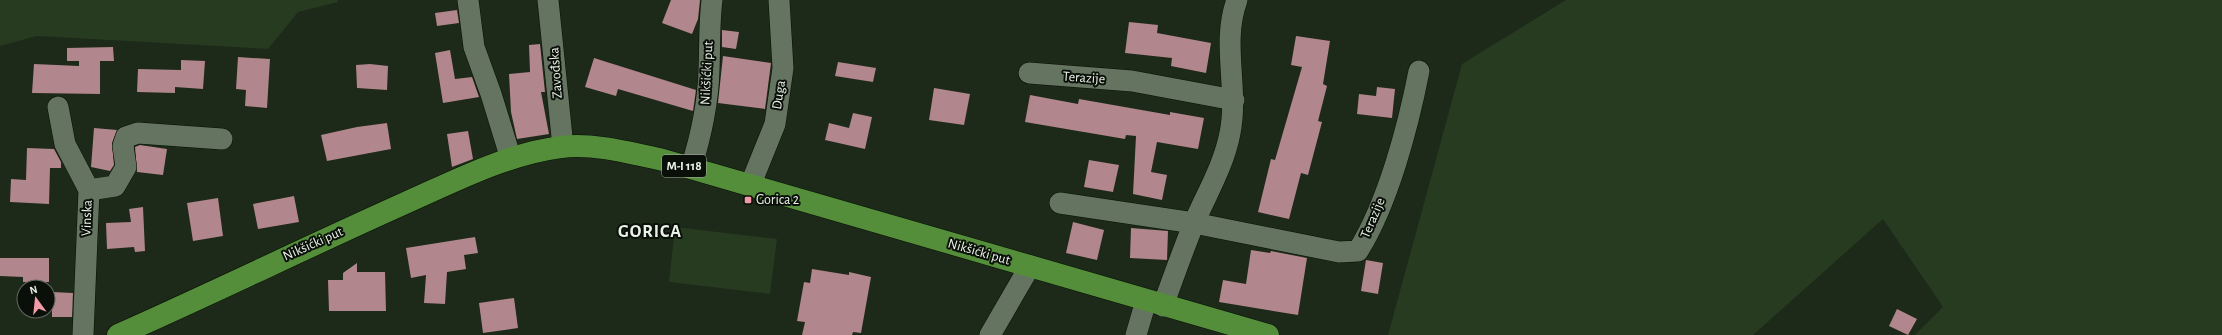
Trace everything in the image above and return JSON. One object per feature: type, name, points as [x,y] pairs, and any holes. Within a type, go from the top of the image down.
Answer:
[{"type":"main road","name":"Nikšićki put","points":[[118,335],[295,252],[511,158],[563,147],[607,148],[663,160],[1268,335]]},
{"type":"street","points":[[468,0],[474,47],[491,94],[511,158]]},
{"type":"street","name":"Zavođska","points":[[548,0],[563,147]]},
{"type":"street","name":"Nikšićki put","points":[[691,168],[704,124],[709,71],[710,18],[712,0]]},
{"type":"street","name":"Duga","points":[[750,186],[776,117],[783,68],[779,0]]},
{"type":"street","points":[[1136,335],[1154,303],[1194,223],[1223,160],[1230,132],[1234,100],[1230,51],[1230,21],[1237,0]]},
{"type":"street","name":"Terazije","points":[[1060,203],[1194,223],[1339,252],[1358,251],[1371,231],[1400,152],[1419,71]]},
{"type":"street","name":"Terazije","points":[[1029,74],[1132,81],[1234,100]]},
{"type":"street","name":"Vinska","points":[[58,107],[65,144],[89,190],[83,335]]},
{"type":"street","points":[[89,190],[115,186],[126,167],[123,146],[126,137],[138,133],[222,138]]},
{"type":"street","points":[[990,335],[1030,266]]},
{"type":"green space","points":[[0,0],[338,0],[338,2],[298,12],[268,49],[37,36],[0,46]]},
{"type":"green space","points":[[1566,0],[2222,0],[2222,335],[1915,335],[1943,307],[1883,219],[1753,335],[1388,335],[1462,64]]},
{"type":"green space","points":[[675,227],[777,239],[770,294],[669,282]]},
{"type":"building","points":[[671,0],[700,0],[698,19],[692,34],[662,23]]},
{"type":"building","points":[[457,10],[459,23],[437,26],[435,13]]},
{"type":"building","points":[[1129,22],[1158,25],[1157,33],[1211,43],[1206,73],[1171,66],[1172,58],[1125,53]]},
{"type":"building","points":[[722,30],[739,32],[736,49],[722,47]]},
{"type":"building","points":[[1296,36],[1330,41],[1323,84],[1327,86],[1318,121],[1322,122],[1308,175],[1301,173],[1289,219],[1258,212],[1271,159],[1275,160],[1302,67],[1291,65]]},
{"type":"building","points":[[540,44],[545,92],[541,92],[549,134],[517,139],[511,112],[509,74],[530,72],[529,45]]},
{"type":"building","points":[[113,47],[114,61],[100,61],[100,94],[32,93],[34,64],[79,66],[79,61],[67,61],[67,48]]},
{"type":"building","points":[[450,50],[455,79],[472,77],[479,97],[443,103],[435,53]]},
{"type":"building","points":[[723,56],[771,63],[765,109],[718,103]]},
{"type":"building","points":[[238,57],[270,59],[267,108],[245,106],[246,90],[236,89]]},
{"type":"building","points":[[594,58],[696,90],[693,111],[618,89],[616,96],[585,87]]},
{"type":"building","points":[[181,60],[205,61],[203,89],[175,87],[175,93],[137,92],[138,69],[181,70]]},
{"type":"building","points":[[838,62],[876,68],[873,82],[835,76]]},
{"type":"building","points":[[370,64],[388,66],[387,90],[357,88],[356,65]]},
{"type":"building","points":[[1377,87],[1395,89],[1392,118],[1357,114],[1359,94],[1376,96]]},
{"type":"building","points":[[934,88],[970,94],[964,125],[929,120]]},
{"type":"building","points":[[1030,95],[1078,104],[1079,99],[1170,115],[1170,112],[1204,118],[1198,149],[1157,142],[1151,172],[1167,175],[1162,200],[1133,194],[1136,136],[1126,135],[1125,139],[1025,122]]},
{"type":"building","points":[[853,113],[872,117],[865,149],[825,140],[829,123],[849,128]]},
{"type":"building","points":[[387,123],[391,149],[327,161],[321,135],[357,127]]},
{"type":"building","points":[[94,128],[117,130],[112,143],[114,165],[110,171],[91,167]]},
{"type":"building","points":[[468,131],[473,159],[452,167],[447,134]]},
{"type":"building","points":[[140,145],[167,149],[163,175],[137,172],[135,147]]},
{"type":"building","points":[[27,148],[54,149],[61,162],[61,168],[50,168],[49,204],[10,202],[11,179],[26,180]]},
{"type":"building","points":[[1089,160],[1119,165],[1113,192],[1084,187]]},
{"type":"building","points":[[294,196],[299,222],[258,229],[253,204]]},
{"type":"building","points":[[218,198],[223,236],[193,241],[187,203]]},
{"type":"building","points":[[143,207],[145,251],[135,252],[134,247],[107,249],[106,223],[131,222],[129,209]]},
{"type":"building","points":[[1073,222],[1104,230],[1097,260],[1066,253]]},
{"type":"building","points":[[1131,228],[1168,231],[1167,260],[1130,258]]},
{"type":"building","points":[[475,237],[478,253],[464,255],[466,269],[447,272],[445,304],[424,303],[426,275],[411,278],[406,248]]},
{"type":"building","points":[[1251,250],[1270,253],[1271,251],[1307,258],[1298,315],[1219,302],[1223,280],[1246,284]]},
{"type":"building","points":[[0,258],[49,258],[49,279],[23,279],[23,277],[0,276]]},
{"type":"building","points":[[1366,260],[1383,263],[1378,294],[1361,291]]},
{"type":"building","points":[[357,263],[357,272],[385,272],[386,311],[329,311],[328,280],[343,280],[343,273]]},
{"type":"building","points":[[812,269],[849,275],[849,272],[871,277],[861,333],[853,332],[852,335],[802,335],[805,322],[797,321],[804,282],[810,283]]},
{"type":"building","points":[[56,292],[73,293],[72,317],[56,317]]},
{"type":"building","points":[[514,298],[518,328],[483,333],[479,303]]},
{"type":"building","points":[[1897,309],[1917,319],[1908,335],[1889,326]]},
{"type":"place","name":"Gorica 2","points":[[748,200]]},
{"type":"district","name":"GORICA","points":[[650,232]]}]
